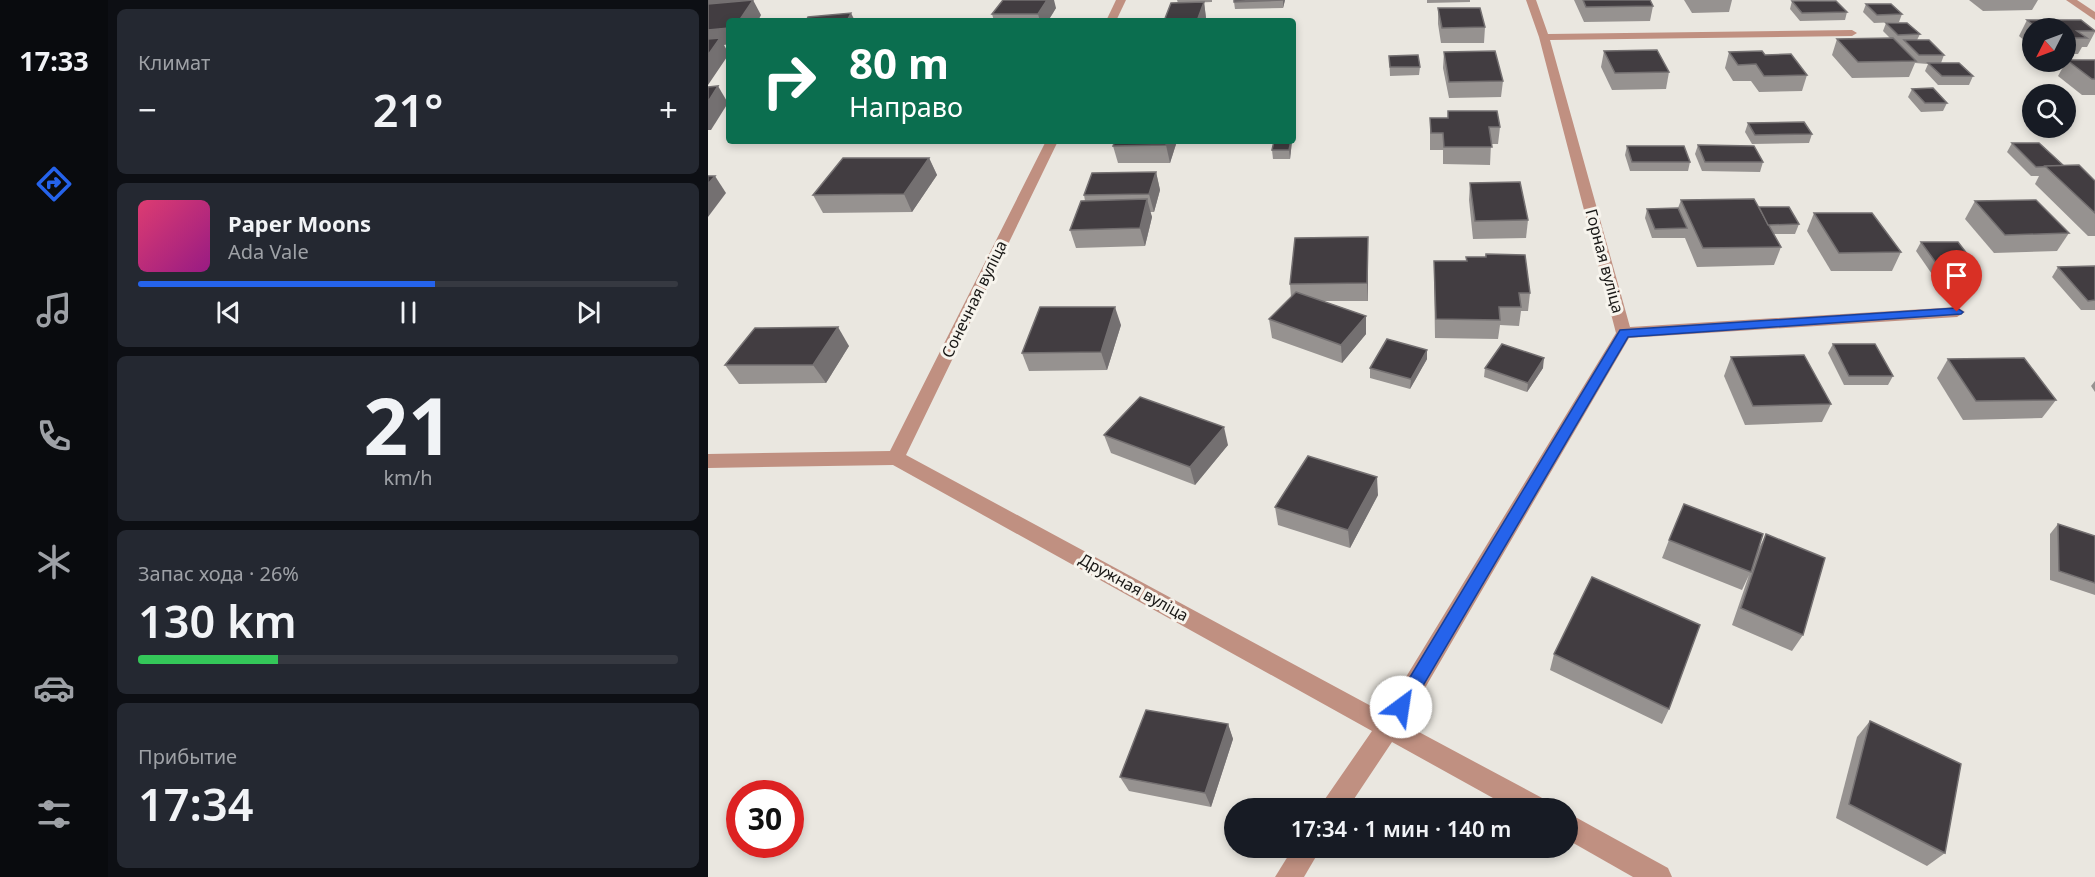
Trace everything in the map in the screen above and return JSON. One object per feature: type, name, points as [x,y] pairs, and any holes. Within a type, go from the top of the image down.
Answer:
[{"type":"street","points":[[1112,18],[1121,0]]},
{"type":"street","name":"Горная вуліца","points":[[1341,798],[1389,727],[1624,333],[1544,37],[1531,0]]},
{"type":"street","points":[[2071,0],[2095,17]]},
{"type":"street","points":[[1544,37],[1852,33]]},
{"type":"street","name":"Сонечная вуліца","points":[[896,458],[1051,144]]},
{"type":"street","points":[[1624,333],[1957,312]]},
{"type":"street","name":"Дружная вуліца","points":[[708,461],[896,458],[1517,798]]},
{"type":"street","points":[[1578,832],[1659,877]]},
{"type":"street","points":[[1288,877],[1301,858]]},
{"type":"building","points":[[753,0],[741,18],[726,18],[726,28],[708,30],[708,4]]},
{"type":"building","points":[[1003,0],[1047,0],[1038,14],[992,14]]},
{"type":"building","points":[[1234,0],[1283,0],[1234,2]]},
{"type":"building","points":[[1583,0],[1650,0],[1653,6],[1586,7]]},
{"type":"building","points":[[1792,1],[1836,1],[1847,12],[1802,13]]},
{"type":"building","points":[[1204,2],[1198,18],[1165,18],[1171,3]]},
{"type":"building","points":[[1866,4],[1891,4],[1902,14],[1877,15]]},
{"type":"building","points":[[1438,8],[1480,8],[1485,27],[1442,28]]},
{"type":"building","points":[[851,13],[848,18],[808,17]]},
{"type":"building","points":[[2076,20],[2081,20],[2095,31],[2077,31],[2087,38],[2076,38]]},
{"type":"building","points":[[1886,23],[1907,23],[1920,34],[1898,35]]},
{"type":"building","points":[[720,38],[708,55],[708,39]]},
{"type":"building","points":[[1893,38],[1916,61],[1858,62],[1837,39]]},
{"type":"building","points":[[1904,40],[1929,40],[1944,55],[1919,55]]},
{"type":"building","points":[[1657,50],[1669,72],[1615,73],[1604,51]]},
{"type":"building","points":[[1495,51],[1503,81],[1449,82],[1444,52]]},
{"type":"building","points":[[1762,51],[1765,55],[1791,54],[1807,75],[1764,76],[1756,64],[1738,65],[1729,52]]},
{"type":"building","points":[[1418,55],[1420,67],[1390,67],[1389,56]]},
{"type":"building","points":[[2076,60],[2095,60],[2095,79],[2076,67]]},
{"type":"building","points":[[1928,63],[1959,63],[1973,76],[1942,76]]},
{"type":"building","points":[[718,86],[708,102],[708,87]]},
{"type":"building","points":[[1933,88],[1947,103],[1925,103],[1912,89]]},
{"type":"building","points":[[1448,111],[1497,111],[1500,127],[1489,127],[1492,147],[1444,147],[1443,133],[1431,133],[1430,118],[1448,118]]},
{"type":"building","points":[[1804,122],[1812,134],[1755,135],[1748,123]]},
{"type":"building","points":[[2012,143],[2039,143],[2064,166],[2036,167]]},
{"type":"building","points":[[1114,144],[1166,144],[1166,145],[1113,146]]},
{"type":"building","points":[[1273,144],[1290,144],[1289,150],[1272,150]]},
{"type":"building","points":[[1698,145],[1754,146],[1763,162],[1705,162]]},
{"type":"building","points":[[1627,146],[1684,146],[1690,162],[1632,162]]},
{"type":"building","points":[[843,158],[929,158],[904,194],[813,195]]},
{"type":"building","points":[[2079,165],[2095,181],[2095,213],[2045,166]]},
{"type":"building","points":[[1156,172],[1149,194],[1084,195],[1092,173]]},
{"type":"building","points":[[708,176],[715,176],[708,184]]},
{"type":"building","points":[[1520,182],[1528,220],[1475,221],[1470,183]]},
{"type":"building","points":[[1147,199],[1140,228],[1070,230],[1081,201]]},
{"type":"building","points":[[1754,199],[1781,247],[1703,248],[1681,200]]},
{"type":"building","points":[[2036,200],[2069,233],[2005,235],[1975,201]]},
{"type":"building","points":[[1759,207],[1789,207],[1799,224],[1768,225]]},
{"type":"building","points":[[1678,208],[1687,228],[1655,229],[1647,209]]},
{"type":"building","points":[[1814,213],[1872,213],[1901,252],[1839,253]]},
{"type":"building","points":[[1368,237],[1367,283],[1290,284],[1295,238]]},
{"type":"building","points":[[1921,242],[1958,242],[1977,267],[1939,267]]},
{"type":"building","points":[[1486,254],[1525,255],[1530,293],[1519,293],[1521,307],[1499,307],[1500,320],[1436,319],[1434,261],[1467,261],[1466,257],[1486,257]]},
{"type":"building","points":[[2095,266],[2095,300],[2088,301],[2058,267]]},
{"type":"building","points":[[1296,292],[1366,316],[1341,345],[1269,319]]},
{"type":"building","points":[[1040,307],[1115,307],[1101,352],[1022,353]]},
{"type":"building","points":[[838,327],[813,365],[725,365],[755,328]]},
{"type":"building","points":[[1387,339],[1427,350],[1411,379],[1370,368]]},
{"type":"building","points":[[1502,344],[1544,358],[1528,383],[1485,368]]},
{"type":"building","points":[[1833,344],[1875,344],[1893,376],[1849,376]]},
{"type":"building","points":[[1804,355],[1831,404],[1753,406],[1731,357]]},
{"type":"building","points":[[2024,358],[2056,400],[1976,401],[1948,359]]},
{"type":"building","points":[[1140,397],[1224,427],[1190,467],[1104,435]]},
{"type":"building","points":[[1308,456],[1377,477],[1348,530],[1275,507]]},
{"type":"building","points":[[1684,504],[1763,534],[1751,572],[1669,540]]},
{"type":"building","points":[[2058,524],[2095,536],[2095,583],[2059,571]]},
{"type":"building","points":[[1766,534],[1825,558],[1803,635],[1741,608]]},
{"type":"building","points":[[1592,577],[1700,625],[1669,709],[1554,654]]},
{"type":"building","points":[[1146,710],[1228,724],[1205,793],[1120,777]]},
{"type":"building","points":[[1870,721],[1961,764],[1945,853],[1849,804]]},
{"type":"route","points":[[1401,707],[1624,333],[1957,312]]}]
